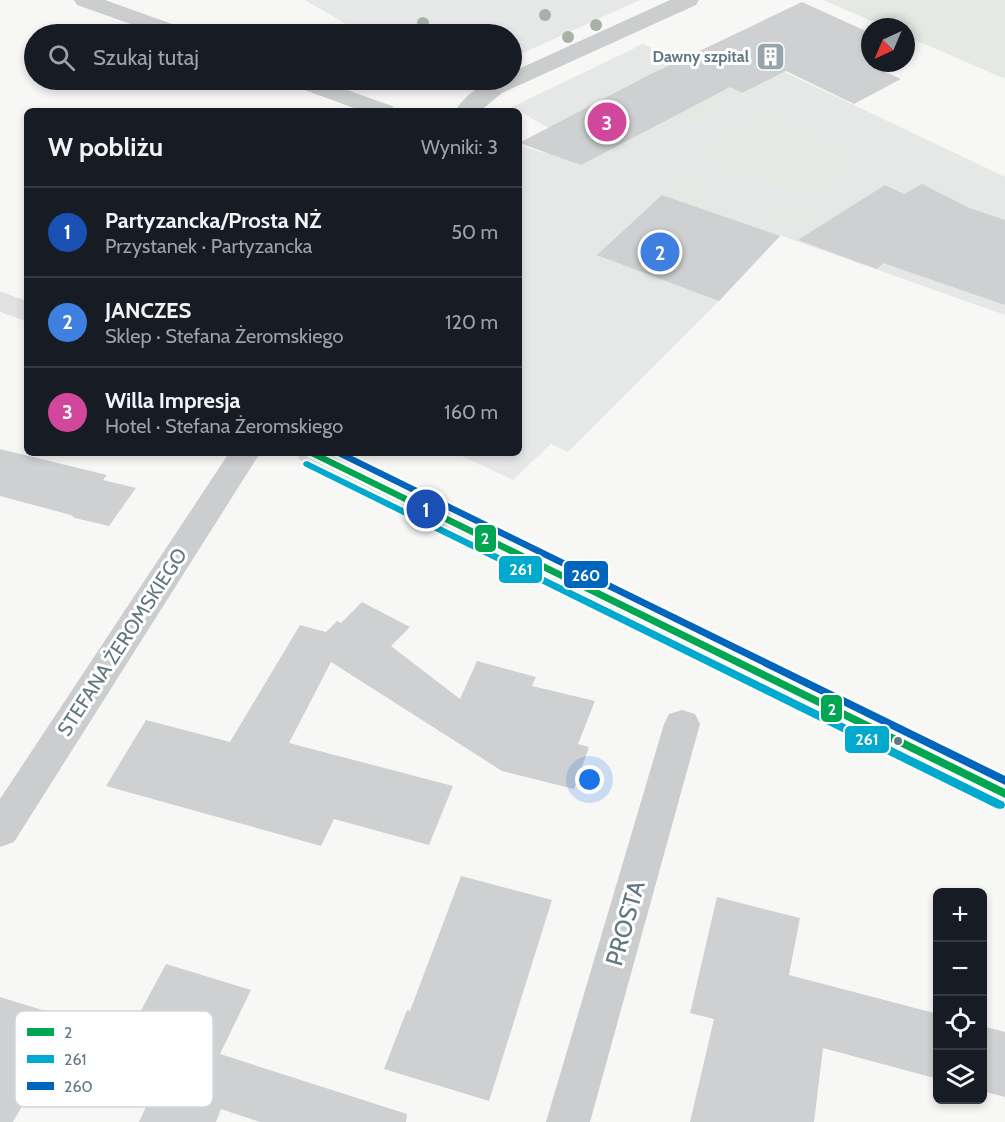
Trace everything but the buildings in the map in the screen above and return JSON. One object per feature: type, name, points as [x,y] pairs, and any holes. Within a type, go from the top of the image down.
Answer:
[{"type":"main road","points":[[0,300],[24,312]]},
{"type":"main road","points":[[318,456],[1005,794]]},
{"type":"street","points":[[85,0],[151,24]]},
{"type":"street","points":[[522,75],[688,0]]},
{"type":"street","points":[[326,90],[376,108]]},
{"type":"street","points":[[470,108],[481,96],[491,90]]},
{"type":"street","name":"STEFANA ŻEROMSKIEGO","points":[[0,831],[242,456]]},
{"type":"street","name":"PROSTA","points":[[568,1122],[682,724]]},
{"type":"shaded area","points":[[305,0],[640,0],[522,53],[522,24],[346,24]]},
{"type":"shaded area","points":[[823,0],[1005,0],[1005,79],[915,40],[915,18],[864,18]]},
{"type":"shaded area","points":[[643,44],[742,93],[784,72],[1005,177],[1005,315],[779,235],[719,301],[568,452],[551,444],[513,480],[462,456],[522,456],[522,146],[544,153],[570,140],[522,113],[522,108],[512,107]]},
{"type":"shaded area","points":[[643,44],[742,93],[784,72],[1005,177],[1005,180],[786,77],[740,97],[633,48]]},
{"type":"shaded area","points":[[630,92],[710,96],[723,105],[712,115],[695,122]]},
{"type":"shaded area","points":[[757,115],[777,117],[853,156],[817,194],[811,195],[723,168],[711,158],[708,147],[713,142]]},
{"type":"shaded area","points":[[685,173],[706,180],[713,185],[697,201],[758,223],[771,210],[779,207],[818,219],[829,216],[851,227],[835,238],[780,215],[764,227],[653,191],[661,191],[679,174]]},
{"type":"transit line","name":"2","points":[[318,456],[1005,794]]},
{"type":"transit line","name":"260","points":[[345,456],[1005,781]]},
{"type":"transit line","name":"261","points":[[307,464],[1000,805]]},
{"type":"place","name":"Dawny szpital","points":[[770,56]]},
{"type":"place","name":"Willa Impresja","points":[[607,122]]},
{"type":"place","name":"JANCZES","points":[[660,252]]},
{"type":"place","name":"Partyzancka/Prosta NŻ","points":[[426,509]]}]
